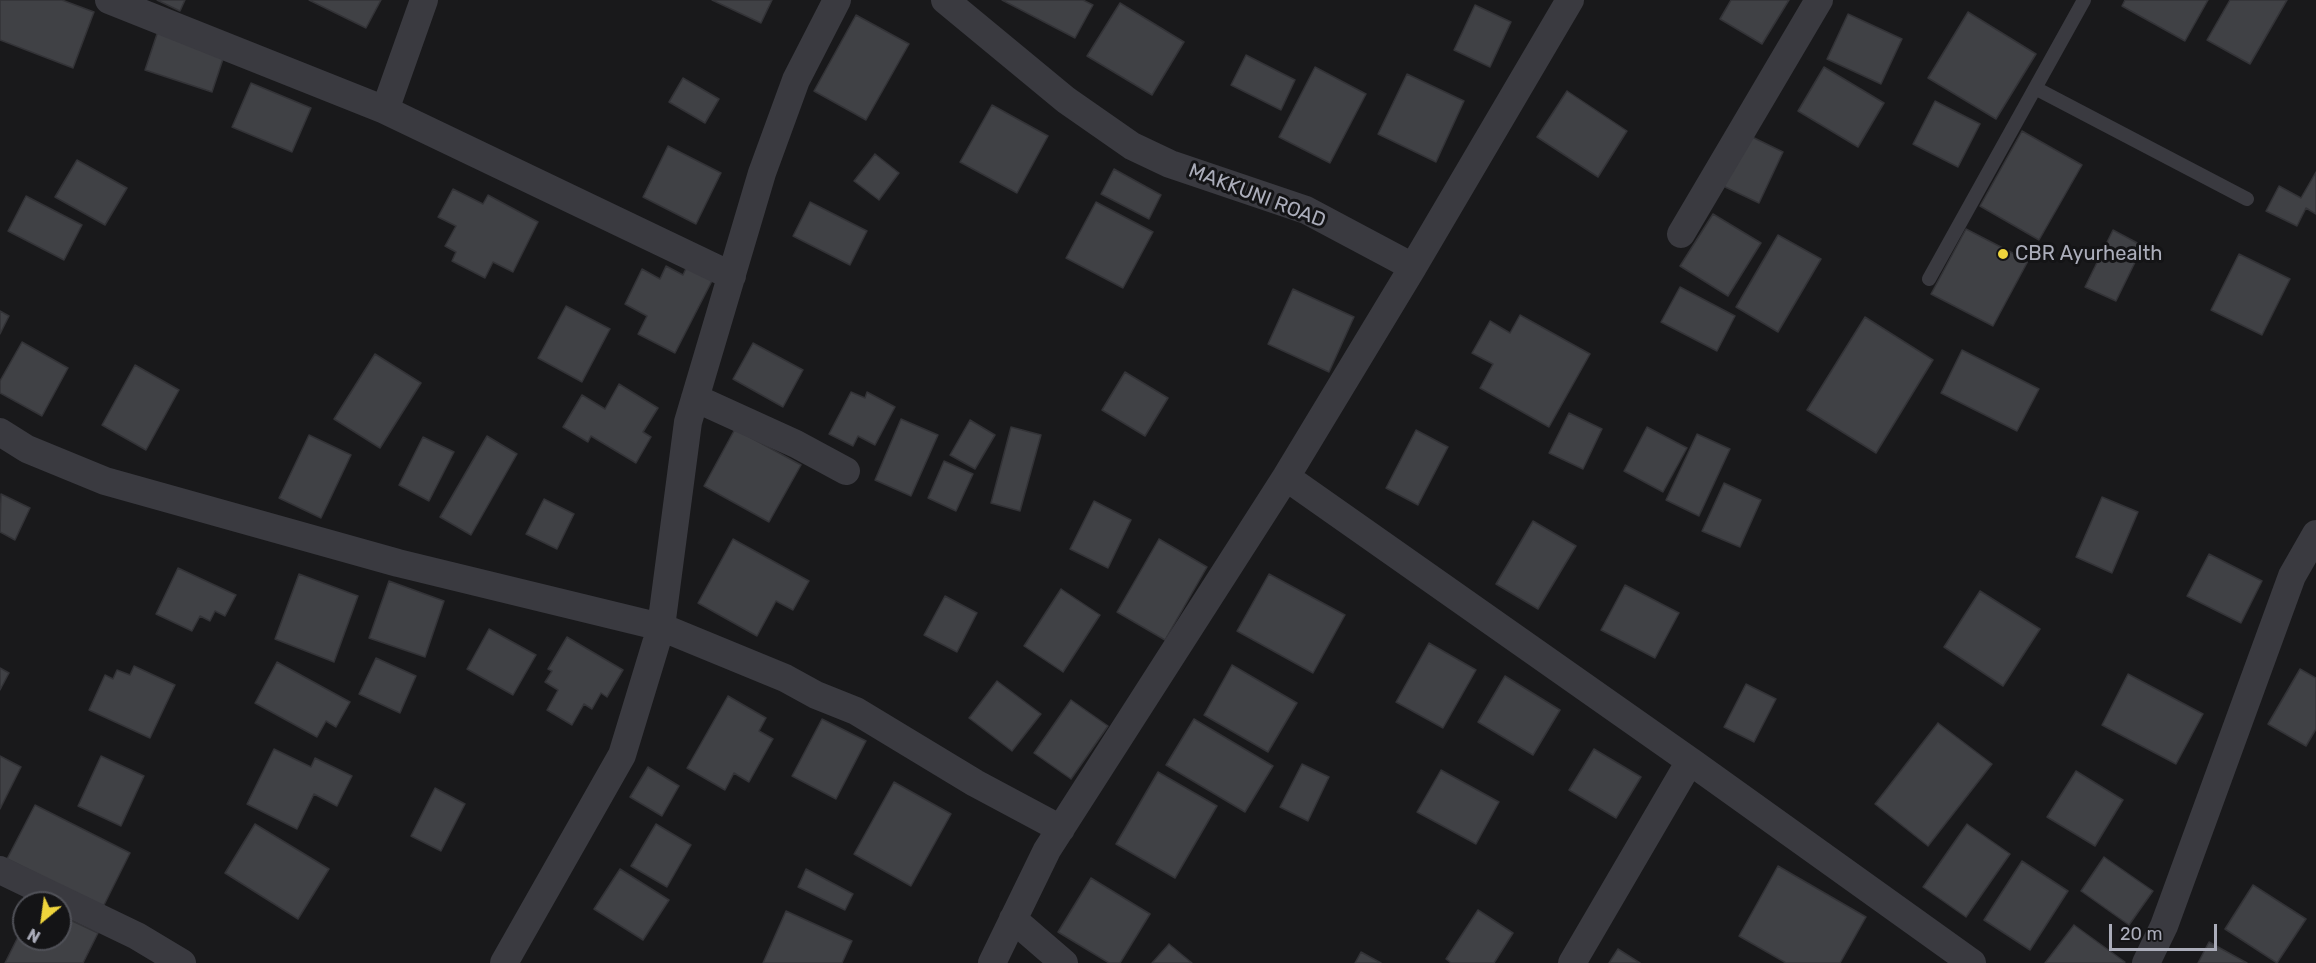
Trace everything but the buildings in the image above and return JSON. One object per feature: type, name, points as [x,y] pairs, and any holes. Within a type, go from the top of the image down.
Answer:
[{"type":"street","points":[[109,0],[385,110],[732,276]]},
{"type":"street","points":[[385,110],[424,0]]},
{"type":"street","points":[[504,963],[622,755],[661,627],[688,422],[762,173],[796,80],[837,0]]},
{"type":"street","name":"MAKKUNI ROAD","points":[[945,0],[1066,100],[1132,146],[1170,164],[1306,210],[1413,267]]},
{"type":"street","points":[[992,963],[1047,850],[1286,477],[1570,0]]},
{"type":"street","points":[[1681,234],[1819,0]]},
{"type":"street","points":[[695,398],[796,444],[846,471]]},
{"type":"street","points":[[0,432],[27,449],[105,481],[398,563],[661,627],[785,678],[816,695],[856,711],[995,795],[1061,829]]},
{"type":"street","points":[[1286,477],[1690,761],[1972,963]]},
{"type":"street","points":[[2146,963],[2164,926],[2292,576],[2316,534]]},
{"type":"street","points":[[1572,963],[1690,761]]},
{"type":"street","points":[[0,870],[136,936],[183,963]]},
{"type":"street","points":[[1013,919],[1064,963]]},
{"type":"lane","points":[[1929,279],[2084,0]]},
{"type":"lane","points":[[2035,88],[2247,199]]},
{"type":"place","name":"CBR Ayurhealth","points":[[2003,254]]}]
